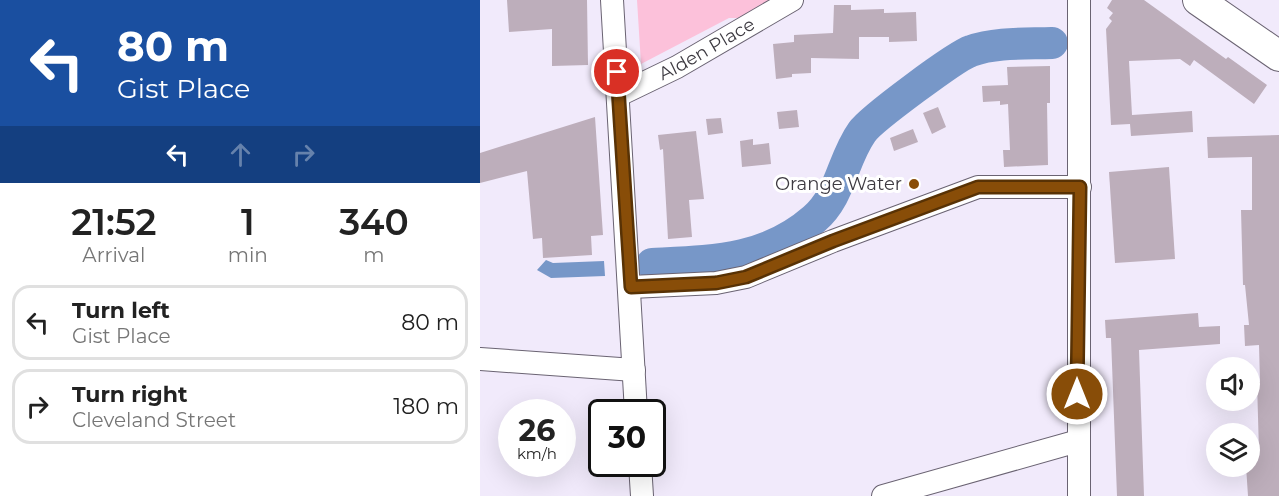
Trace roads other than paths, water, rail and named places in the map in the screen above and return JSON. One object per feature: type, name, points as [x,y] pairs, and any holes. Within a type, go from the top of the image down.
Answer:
[{"type":"main road","points":[[1198,0],[1279,56]]},
{"type":"street","points":[[612,0],[631,287],[635,399]]},
{"type":"street","name":"Alden Place","points":[[619,95],[677,67],[792,0]]},
{"type":"street","points":[[1079,0],[1079,496]]},
{"type":"street","points":[[631,287],[716,283],[746,277],[833,241],[978,187],[1080,187]]},
{"type":"street","points":[[480,359],[634,370]]},
{"type":"street","points":[[883,496],[1078,441]]},
{"type":"street","points":[[641,477],[642,496]]},
{"type":"water","points":[[546,260],[553,263],[604,261],[605,276],[551,278],[537,270]]},
{"type":"waterway","points":[[652,264],[696,262],[738,256],[757,251],[796,233],[814,219],[830,200],[862,132],[914,88],[971,51],[1001,45],[1052,43]]},
{"type":"place","name":"Orange Water","points":[[914,184]]}]
